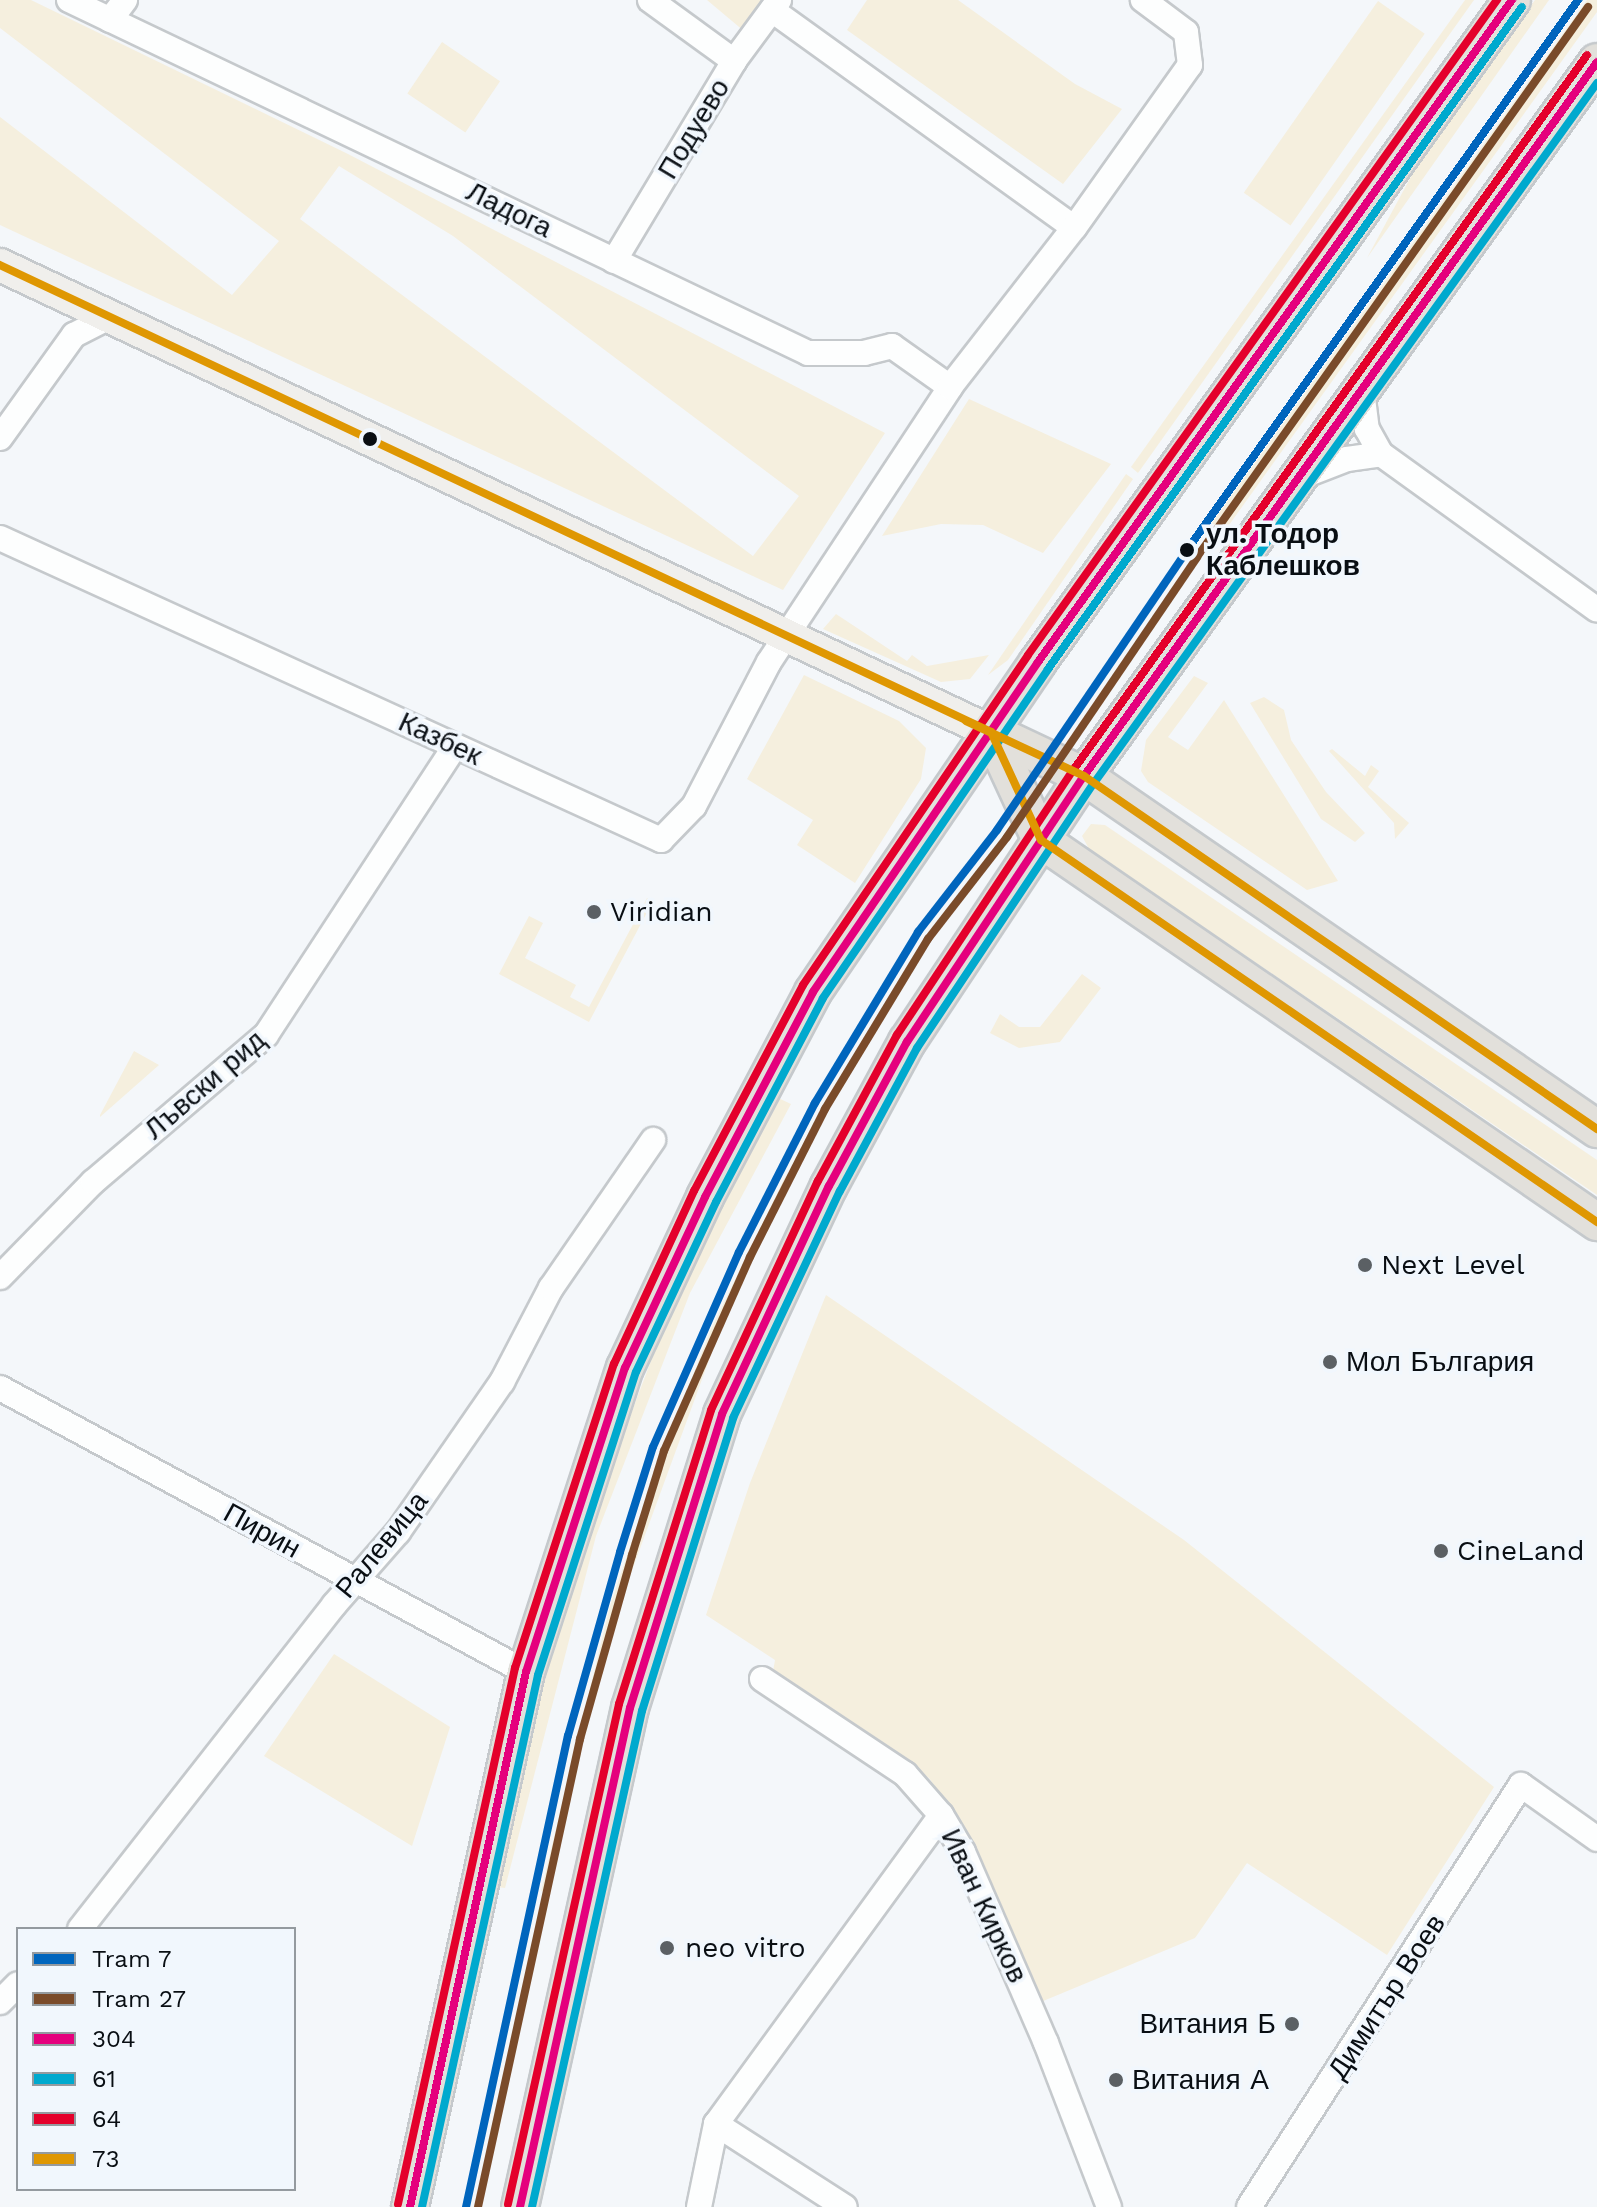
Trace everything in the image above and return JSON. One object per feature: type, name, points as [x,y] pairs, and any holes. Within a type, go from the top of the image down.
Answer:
[{"type":"main road","points":[[410,2207],[526,1672],[625,1368],[705,1197],[813,992],[991,732],[1512,0]]},
{"type":"main road","points":[[520,2207],[630,1708],[722,1414],[829,1186],[907,1042],[1084,776],[1597,62]]},
{"type":"main road","points":[[0,265],[1084,776],[1597,1129]]},
{"type":"main road","points":[[991,732],[1041,840],[1597,1222]]},
{"type":"street","name":"Ладога","points":[[69,0],[808,353],[864,353],[892,346],[950,387]]},
{"type":"street","points":[[110,20],[125,0]]},
{"type":"street","points":[[650,0],[734,61]]},
{"type":"street","points":[[786,636],[950,387],[1074,228],[1190,65],[1186,32],[1143,0]]},
{"type":"street","points":[[776,5],[1074,228]]},
{"type":"street","name":"Подуево","points":[[614,261],[734,61],[776,5]]},
{"type":"street","points":[[0,438],[74,335],[109,317]]},
{"type":"street","points":[[1362,390],[1367,429],[1381,454],[1597,610]]},
{"type":"street","points":[[1299,478],[1335,463],[1381,454]]},
{"type":"street","name":"Казбек","points":[[0,538],[661,840],[694,806],[786,636]]},
{"type":"street","name":"Лъвски рид","points":[[0,1277],[93,1182],[266,1035],[455,746]]},
{"type":"street","name":"Ралевица","points":[[82,1927],[398,1532],[502,1382],[551,1288],[653,1140]]},
{"type":"street","name":"Пирин","points":[[0,1388],[526,1672]]},
{"type":"street","name":"Иван Кирков","points":[[762,1679],[905,1774],[941,1815],[963,1852],[1046,2043],[1109,2207]]},
{"type":"street","name":"Димитър Воев","points":[[1249,2207],[1521,1785],[1597,1839]]},
{"type":"street","points":[[699,2207],[716,2124],[941,1815]]},
{"type":"street","points":[[0,2002],[16,1986]]},
{"type":"street","points":[[716,2124],[845,2207]]},
{"type":"shaded area","points":[[0,0],[31,0],[348,154],[885,433],[783,590],[0,225],[0,117],[232,295],[279,241],[0,28]],"holes":[[[339,166],[453,236],[799,496],[753,556],[300,219]]]},
{"type":"shaded area","points":[[707,0],[778,0],[751,37]]},
{"type":"shaded area","points":[[867,0],[958,0],[1075,84],[1122,109],[1063,184],[847,30]]},
{"type":"shaded area","points":[[1465,0],[1474,0],[1138,473],[1131,467]]},
{"type":"shaded area","points":[[1535,0],[1549,0],[1367,258],[1420,160]]},
{"type":"shaded area","points":[[1587,0],[1597,0],[1597,12],[1224,532],[1212,523]]},
{"type":"shaded area","points":[[1378,1],[1425,34],[1290,225],[1244,193]]},
{"type":"shaded area","points":[[442,42],[500,81],[465,133],[407,93]]},
{"type":"shaded area","points":[[969,399],[1111,464],[1043,553],[983,525],[941,524],[882,536]]},
{"type":"shaded area","points":[[1126,474],[1133,479],[1008,660],[988,675]]},
{"type":"shaded area","points":[[836,614],[907,661],[912,655],[927,666],[989,655],[970,679],[941,682],[823,629]]},
{"type":"shaded area","points":[[804,675],[899,721],[926,748],[921,779],[855,883],[797,845],[813,820],[747,779]]},
{"type":"shaded area","points":[[1194,676],[1208,683],[1168,737],[1188,750],[1224,700],[1338,881],[1307,890],[1148,782],[1141,771],[1146,740]]},
{"type":"shaded area","points":[[1264,697],[1284,710],[1291,740],[1326,792],[1365,833],[1355,842],[1321,819],[1250,703]]},
{"type":"shaded area","points":[[1332,749],[1365,776],[1371,765],[1379,771],[1368,787],[1409,823],[1395,839],[1394,823],[1329,751]]},
{"type":"shaded area","points":[[1091,824],[1105,825],[1597,1160],[1597,1195],[1089,849],[1082,836]]},
{"type":"shaded area","points":[[647,898],[653,901],[589,1022],[499,974],[529,916],[543,923],[525,958],[576,985],[570,997],[589,1007]]},
{"type":"shaded area","points":[[1082,974],[1101,988],[1060,1042],[1019,1048],[990,1033],[1000,1014],[1019,1027],[1040,1027]]},
{"type":"shaded area","points":[[134,1051],[159,1065],[100,1117],[100,1115]]},
{"type":"shaded area","points":[[776,1097],[791,1104],[690,1293],[596,1536],[505,1888],[497,1887],[544,1675],[586,1532],[678,1290]]},
{"type":"shaded area","points":[[787,1173],[773,1216],[719,1333],[619,1606],[584,1732],[550,1893],[541,1891],[610,1606],[655,1472],[711,1329]]},
{"type":"shaded area","points":[[826,1295],[1184,1540],[1494,1787],[1387,1955],[1247,1863],[1195,1938],[1036,2004],[962,1826],[929,1778],[772,1677],[775,1660],[706,1615],[750,1483]]},
{"type":"shaded area","points":[[334,1654],[450,1727],[412,1846],[264,1756]]},
{"type":"tram line","name":"7","points":[[466,2207],[568,1736],[620,1552],[653,1447],[739,1252],[815,1103],[918,932],[997,830],[1187,550],[1578,0]]},
{"type":"tram line","name":"27","points":[[478,2207],[580,1739],[632,1555],[664,1451],[750,1257],[825,1109],[928,939],[1007,837],[1197,557],[1588,7]]},
{"type":"transit line","name":"64","points":[[398,2204],[515,1668],[614,1364],[694,1191],[803,985],[1028,655],[1497,0]]},
{"type":"transit line","name":"304","points":[[410,2207],[526,1672],[625,1368],[705,1197],[813,992],[1038,662],[1512,0]]},
{"type":"transit line","name":"61","points":[[422,2207],[538,1675],[636,1372],[716,1202],[823,998],[1048,669],[1522,7]]},
{"type":"transit line","name":"64","points":[[508,2204],[619,1704],[711,1410],[818,1181],[897,1035],[1074,769],[1587,55]]},
{"type":"transit line","name":"304","points":[[520,2207],[630,1708],[722,1414],[829,1186],[907,1042],[1084,776],[1597,62]]},
{"type":"transit line","name":"61","points":[[532,2207],[642,1711],[733,1418],[840,1191],[917,1048],[1094,783],[1597,83]]},
{"type":"transit line","name":"73","points":[[0,265],[991,732],[1041,840],[1597,1222]]},
{"type":"transit line","name":"73","points":[[966,721],[1084,776],[1597,1129]]},
{"type":"place","name":"ул. Тодор Каблешков","points":[[1187,550]]},
{"type":"place","name":"Viridian","points":[[594,912]]},
{"type":"place","name":"Next Level","points":[[1365,1265]]},
{"type":"place","name":"Мол България","points":[[1330,1362]]},
{"type":"place","name":"CineLand","points":[[1441,1551]]},
{"type":"place","name":"neo vitro","points":[[667,1948]]},
{"type":"place","name":"Витания Б","points":[[1292,2024]]},
{"type":"place","name":"Витания А","points":[[1116,2080]]}]
